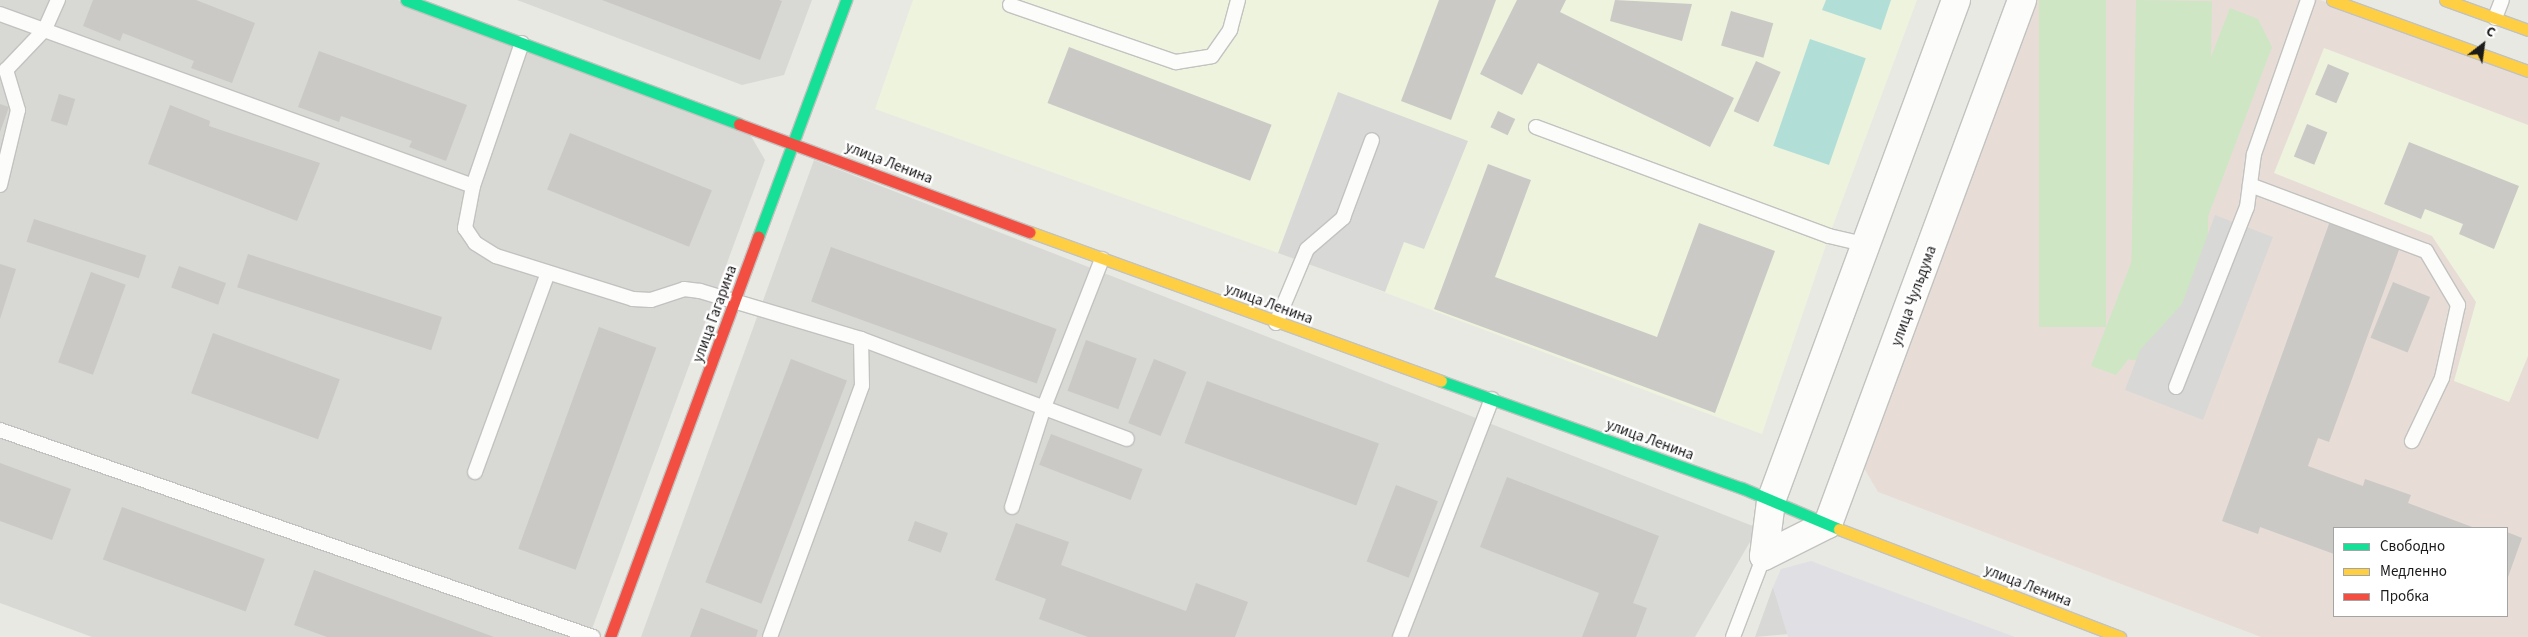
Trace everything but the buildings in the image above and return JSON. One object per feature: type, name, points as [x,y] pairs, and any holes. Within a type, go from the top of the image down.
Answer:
[{"type":"street","name":"улица Ленина","points":[[406,0],[794,142],[1276,323],[1492,399],[1771,501],[2120,637]]},
{"type":"street","name":"улица Гагарина","points":[[610,637],[846,0]]},
{"type":"street","points":[[1764,556],[1771,501],[1956,0]]},
{"type":"street","name":"улица Чульдума","points":[[1828,524],[2022,0]]},
{"type":"street","points":[[2332,0],[2528,71]]},
{"type":"street","points":[[2445,0],[2528,30]]},
{"type":"street","points":[[1764,556],[1828,524]]},
{"type":"lane","points":[[0,184],[18,110],[3,73],[45,29],[58,0]]},
{"type":"lane","points":[[1010,4],[1176,62],[1212,56],[1230,30],[1238,0]]},
{"type":"lane","points":[[2176,386],[2247,207],[2254,154],[2308,0]]},
{"type":"lane","points":[[2495,18],[2502,0]]},
{"type":"lane","points":[[0,14],[473,186]]},
{"type":"lane","points":[[522,43],[473,186],[465,228],[476,243],[496,256],[633,299],[651,300],[684,289],[861,339],[1127,439]]},
{"type":"lane","points":[[1536,127],[1829,236],[1865,244]]},
{"type":"lane","points":[[1276,323],[1308,250],[1343,218],[1372,140]]},
{"type":"lane","points":[[2250,185],[2426,251],[2458,305],[2442,378],[2412,442]]},
{"type":"lane","points":[[1012,507],[1044,407],[1102,259]]},
{"type":"lane","points":[[475,472],[548,273]]},
{"type":"lane","points":[[770,637],[862,386],[861,339]]},
{"type":"lane","points":[[1400,637],[1492,399]]},
{"type":"lane","points":[[0,430],[593,637]]},
{"type":"lane","points":[[1732,637],[1764,556]]},
{"type":"shaded area","points":[[0,0],[398,0],[748,131],[765,160],[589,637],[92,637],[0,603]]},
{"type":"shaded area","points":[[517,0],[812,0],[784,75],[742,85]]},
{"type":"shaded area","points":[[913,0],[1917,0],[1829,236],[1762,434],[1301,261],[875,109]]},
{"type":"shaded area","points":[[1826,0],[1891,0],[1881,30],[1822,10]]},
{"type":"shaded area","points":[[2018,0],[2320,0],[2528,73],[2528,637],[2261,637],[1878,492],[1862,465]]},
{"type":"shaded area","points":[[1810,39],[1866,58],[1829,165],[1773,146]]},
{"type":"shaded area","points":[[2324,48],[2528,125],[2528,356],[2509,402],[2454,381],[2476,302],[2432,236],[2274,173]]},
{"type":"shaded area","points":[[1338,92],[1468,141],[1424,249],[1404,242],[1385,292],[1278,253]]},
{"type":"shaded area","points":[[814,160],[1758,528],[1695,637],[641,637]]},
{"type":"shaded area","points":[[2215,215],[2273,237],[2203,420],[2125,390],[2140,350],[2182,304]]},
{"type":"shaded area","points":[[1811,561],[2015,637],[1788,637],[1773,587],[1781,569]]},
{"type":"shaded area","points":[[1773,587],[1789,634],[1755,637]]},
{"type":"green space","points":[[2039,0],[2106,0],[2106,327],[2039,327]]},
{"type":"green space","points":[[2136,0],[2212,1],[2206,361],[2130,360]]},
{"type":"green space","points":[[2230,8],[2258,19],[2272,47],[2178,296],[2116,375],[2091,366]]},
{"type":"traffic: fast","points":[[406,0],[739,124]]},
{"type":"traffic: fast","points":[[758,237],[846,0]]},
{"type":"traffic: fast","points":[[1441,381],[1742,488],[1839,529]]},
{"type":"traffic: slow","points":[[2332,0],[2528,71]]},
{"type":"traffic: slow","points":[[2445,0],[2528,30]]},
{"type":"traffic: slow","points":[[1030,232],[1441,381]]},
{"type":"traffic: slow","points":[[1839,529],[2120,637]]},
{"type":"traffic: jam","points":[[739,124],[1030,232]]},
{"type":"traffic: jam","points":[[610,637],[758,237]]}]
